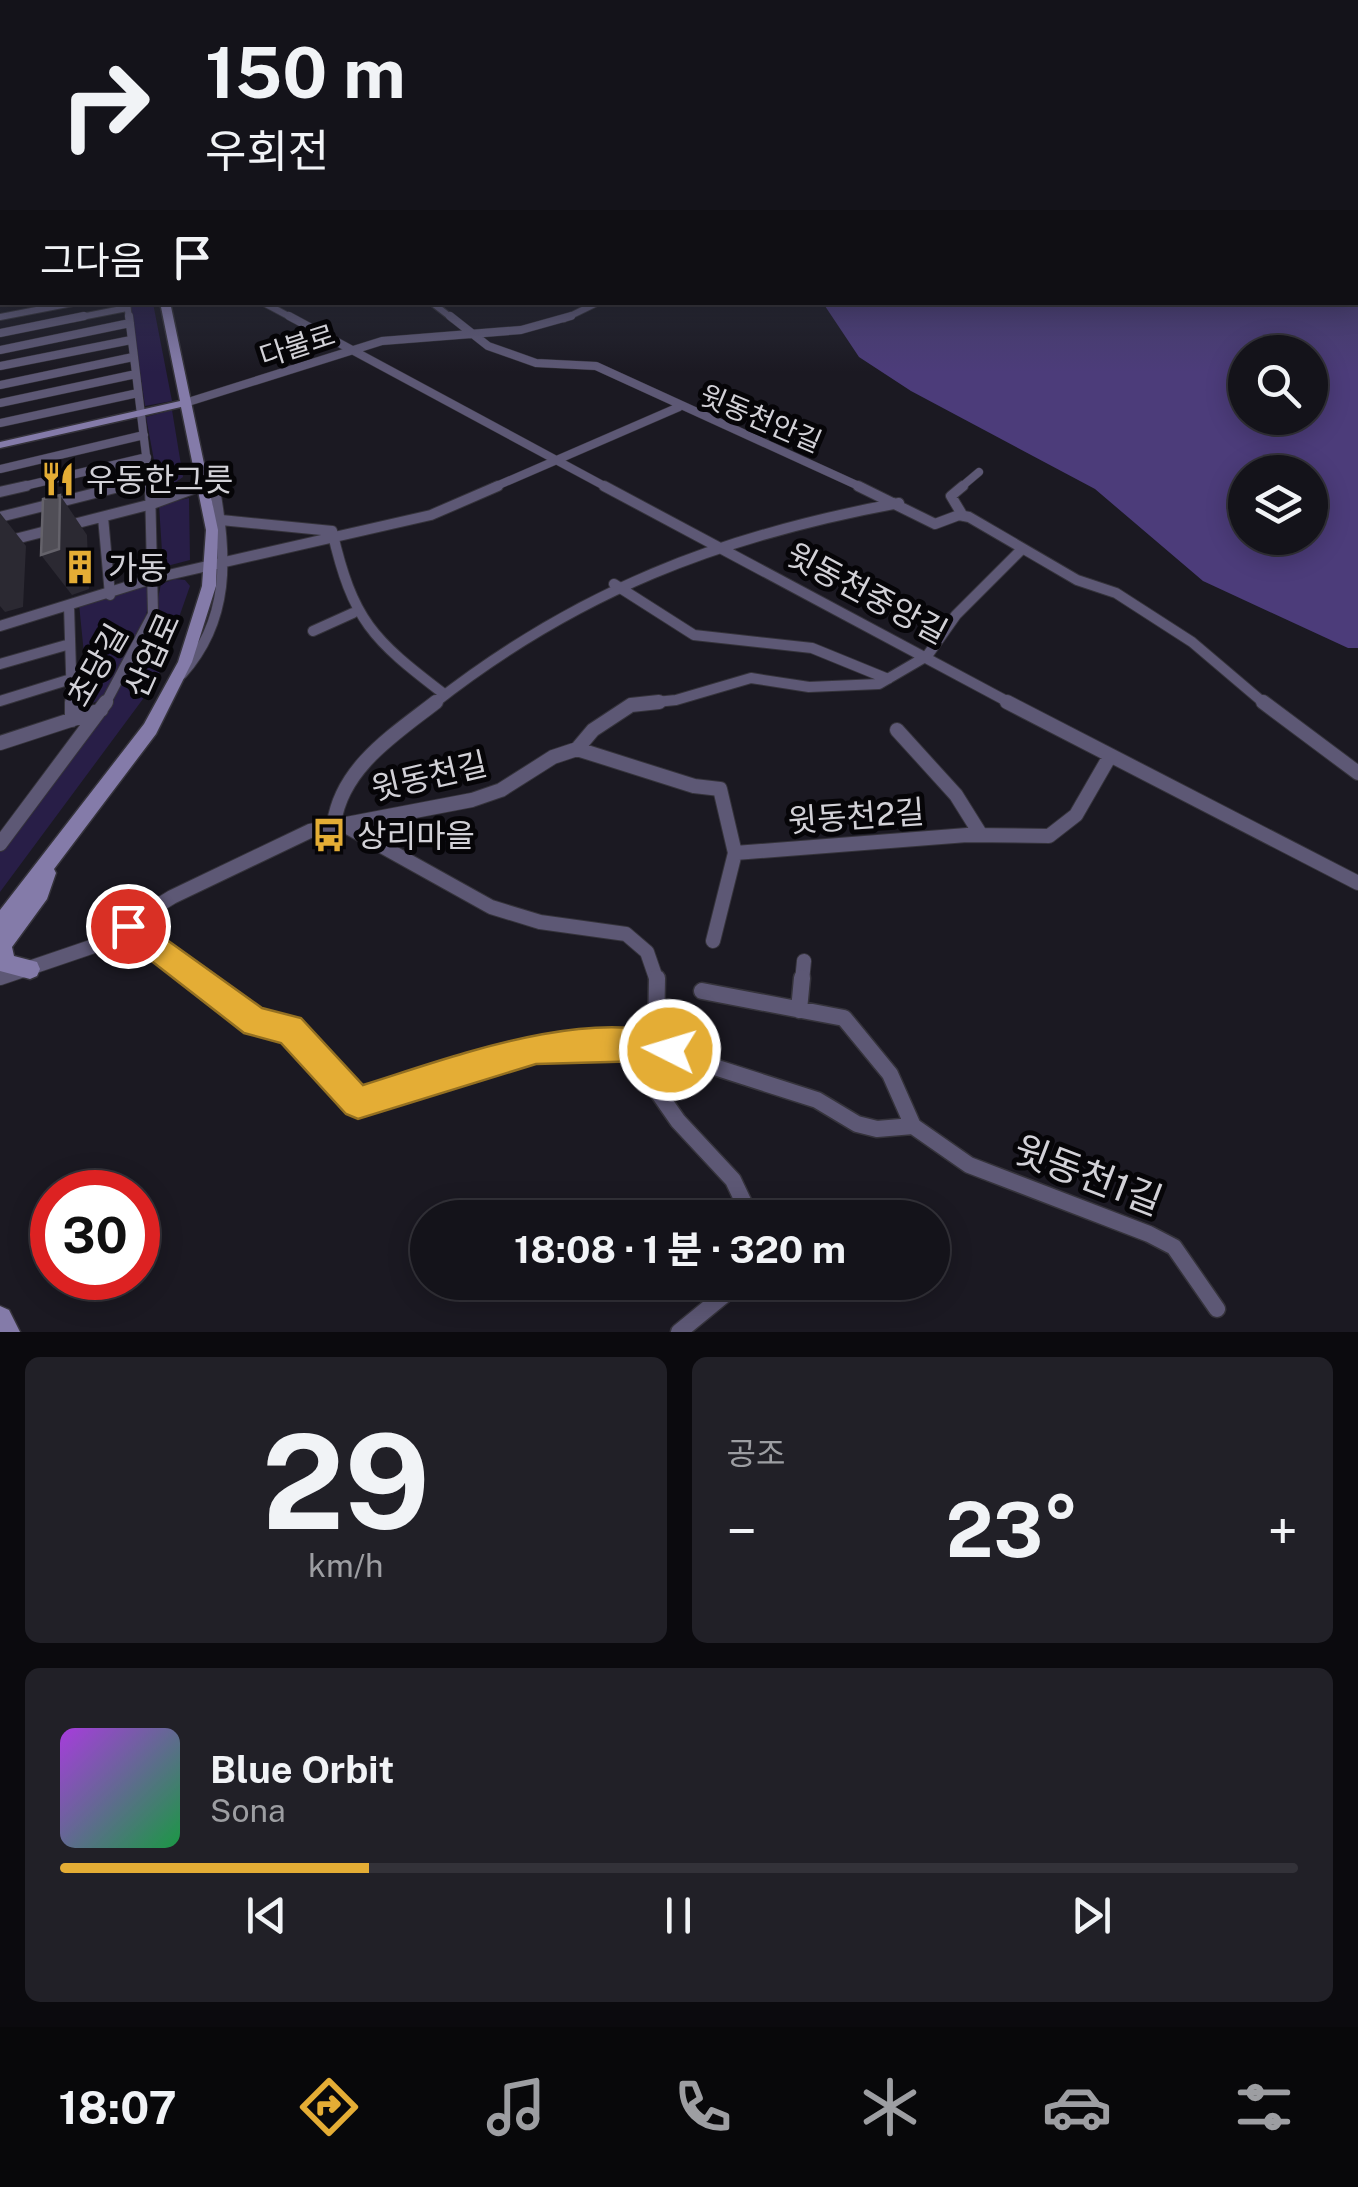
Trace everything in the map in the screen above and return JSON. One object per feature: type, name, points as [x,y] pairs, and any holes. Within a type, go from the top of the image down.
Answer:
[{"type":"street","points":[[0,317],[62,305]]},
{"type":"street","points":[[0,333],[127,305]]},
{"type":"street","name":"초당길","points":[[0,844],[101,710],[152,614],[156,578],[152,504],[127,305]]},
{"type":"street","name":"산업로","points":[[0,925],[123,769],[176,678],[200,616],[213,564],[212,530],[199,487],[163,305]]},
{"type":"street","name":"윗동천중앙길","points":[[268,305],[1110,756],[1356,877]]},
{"type":"street","name":"윗동천안길","points":[[435,305],[488,346],[536,363],[596,366],[679,407],[759,437],[899,502],[936,524],[963,516],[1077,580],[1116,593],[1192,642],[1260,698],[1268,710],[1358,773]]},
{"type":"street","name":"다불로","points":[[181,404],[222,395],[383,341],[532,331],[592,305]]},
{"type":"street","points":[[0,350],[130,324]]},
{"type":"street","points":[[0,366],[131,340]]},
{"type":"street","points":[[0,385],[134,357]]},
{"type":"street","points":[[0,403],[136,374]]},
{"type":"street","points":[[0,423],[138,393]]},
{"type":"street","points":[[0,446],[181,404]]},
{"type":"street","points":[[0,626],[156,578],[431,515],[679,407]]},
{"type":"street","points":[[0,468],[144,435]]},
{"type":"street","points":[[0,492],[146,457]]},
{"type":"street","points":[[963,516],[951,496],[978,472]]},
{"type":"street","points":[[0,516],[149,479]]},
{"type":"street","points":[[0,543],[152,504],[199,487],[215,490],[221,520],[213,564]]},
{"type":"street","points":[[745,1200],[717,1157],[658,1095],[661,1025],[654,970],[642,946],[618,930],[540,922],[502,910],[337,823],[334,802],[344,786],[480,664],[614,584],[711,545],[808,519],[899,502]]},
{"type":"street","points":[[104,517],[110,594]]},
{"type":"street","points":[[221,520],[328,530],[353,613],[379,645],[444,694]]},
{"type":"street","points":[[928,656],[956,615],[1022,549]]},
{"type":"street","name":"산업로","points":[[0,908],[136,734],[173,668],[213,564]]},
{"type":"street","points":[[614,584],[694,635],[812,648],[888,679]]},
{"type":"street","points":[[68,606],[72,720]]},
{"type":"street","points":[[313,631],[353,613]]},
{"type":"street","points":[[0,664],[70,644]]},
{"type":"street","name":"윗동천길","points":[[0,978],[91,947],[231,867],[337,823],[472,800],[577,750],[593,730],[632,705],[676,700],[735,680],[861,688],[888,679],[928,656]]},
{"type":"street","points":[[0,701],[71,679]]},
{"type":"street","points":[[0,743],[101,710]]},
{"type":"street","name":"윗동천2길","points":[[897,730],[909,748],[956,795],[981,835]]},
{"type":"street","points":[[577,750],[694,786],[720,789],[736,853],[713,941]]},
{"type":"street","name":"윗동천2길","points":[[736,853],[981,835],[1050,836],[1076,815],[1110,756]]},
{"type":"street","points":[[30,969],[6,964],[2,945],[40,893],[51,861]]},
{"type":"street","points":[[128,926],[255,1022],[290,1030],[358,1103],[520,1052],[658,1046],[816,1100],[857,1124],[877,1128],[914,1126],[890,1074],[844,1018],[702,991]]},
{"type":"street","points":[[799,1010],[804,961]]},
{"type":"street","name":"윗동천1길","points":[[914,1126],[970,1165],[1174,1247],[1217,1309]]},
{"type":"street","points":[[678,1332],[718,1300]]},
{"type":"shaded area","points":[[130,305],[153,305],[172,401],[145,406]]},
{"type":"shaded area","points":[[824,305],[1358,305],[1358,648],[1348,648],[1203,581],[1095,489],[911,391],[859,357]]},
{"type":"shaded area","points":[[172,410],[183,477],[160,493],[146,417]]},
{"type":"shaded area","points":[[189,498],[190,560],[163,567],[159,505]]},
{"type":"shaded area","points":[[185,580],[190,586],[157,680],[0,892],[0,845],[106,713],[153,622],[161,584]]},
{"type":"shaded area","points":[[154,584],[146,615],[104,699],[89,704],[79,604]]},
{"type":"building","points":[[60,495],[59,549],[41,555],[43,499]]},
{"type":"place","name":"우동한그릇","points":[[58,479]]},
{"type":"place","name":"가동","points":[[80,567]]},
{"type":"place","name":"상리마을","points":[[329,835]]},
{"type":"route","points":[[128,926],[255,1022],[290,1030],[358,1103],[536,1048],[646,1045],[670,1050]]}]
